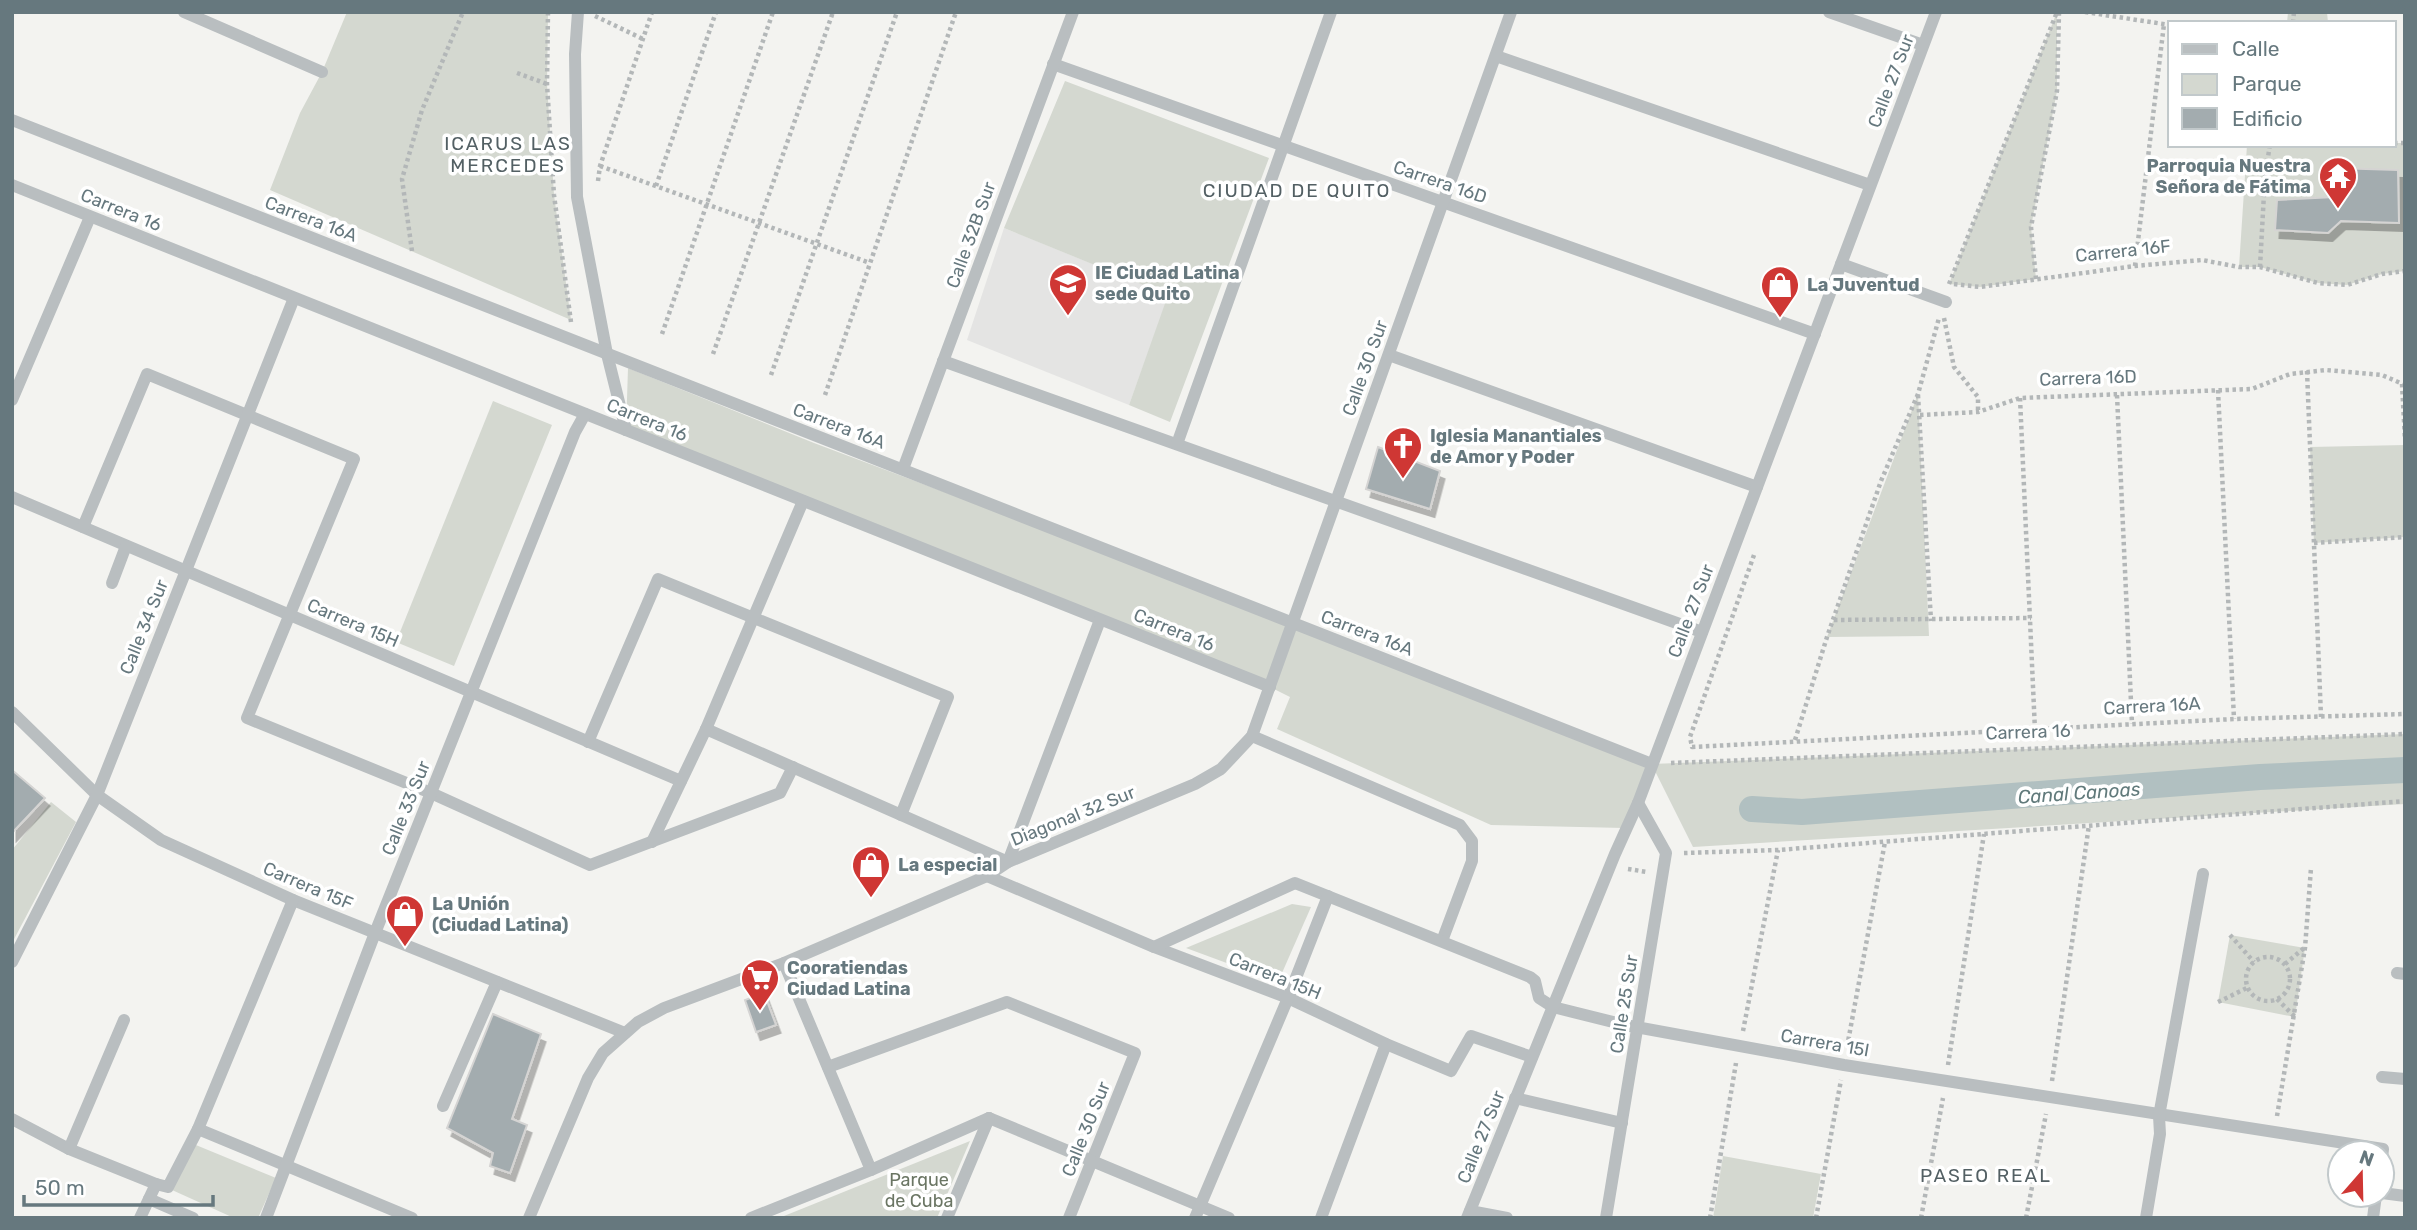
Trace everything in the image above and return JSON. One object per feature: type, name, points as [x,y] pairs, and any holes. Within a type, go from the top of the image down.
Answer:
[{"type":"street","points":[[184,12],[322,72]]},
{"type":"street","points":[[579,12],[575,54],[577,197],[607,354],[626,430]]},
{"type":"street","name":"Calle 32B Sur","points":[[903,470],[1073,12]]},
{"type":"street","points":[[1177,444],[1331,12]]},
{"type":"street","name":"Calle 30 Sur","points":[[1252,736],[1511,12]]},
{"type":"street","points":[[1829,12],[1923,45]]},
{"type":"street","name":"Calle 27 Sur","points":[[1469,1214],[1638,803],[1936,12]]},
{"type":"street","points":[[1496,56],[1870,186]]},
{"type":"street","name":"Carrera 16D","points":[[1053,64],[1815,334]]},
{"type":"street","name":"Carrera 16A","points":[[12,120],[1652,764]]},
{"type":"street","name":"Carrera 16","points":[[12,185],[1270,687]]},
{"type":"street","points":[[12,400],[90,217]]},
{"type":"street","points":[[1841,264],[1944,307]]},
{"type":"street","name":"Calle 34 Sur","points":[[12,962],[97,795],[294,298]]},
{"type":"street","points":[[1389,355],[1757,487]]},
{"type":"street","points":[[943,361],[1702,632]]},
{"type":"street","points":[[83,527],[147,374],[354,459],[247,718],[431,793],[590,864],[780,793],[793,767]]},
{"type":"street","name":"Calle 33 Sur","points":[[266,1218],[375,933],[575,432],[585,414]]},
{"type":"street","name":"Carrera 15H","points":[[12,497],[681,781]]},
{"type":"street","points":[[652,842],[706,729],[803,501]]},
{"type":"street","points":[[112,583],[126,546]]},
{"type":"street","points":[[588,742],[657,579],[948,698],[901,815]]},
{"type":"street","points":[[706,729],[1008,862],[1100,620]]},
{"type":"street","name":"Carrera 15F","points":[[12,712],[97,795],[161,840],[293,900],[625,1033]]},
{"type":"street","points":[[1252,736],[1460,825],[1472,841],[1472,861],[1442,941]]},
{"type":"street","name":"Diagonal 32 Sur","points":[[529,1218],[587,1078],[603,1053],[638,1023],[664,1008],[784,963],[987,876],[1008,862],[1195,785],[1221,769],[1252,736]]},
{"type":"street","points":[[1638,803],[1666,853]]},
{"type":"street","name":"Calle 25 Sur","points":[[1606,1218],[1666,853]]},
{"type":"street","points":[[2146,1218],[2160,1134],[2159,1116],[2203,873]]},
{"type":"street","name":"Carrera 15H","points":[[987,876],[1154,947],[1288,998],[1451,1071],[1471,1036],[1532,1057]]},
{"type":"street","points":[[1154,947],[1294,883],[1530,977],[1535,981],[1539,998],[1553,1007]]},
{"type":"street","points":[[1198,1212],[1328,896]]},
{"type":"street","points":[[12,1119],[69,1149],[168,1187],[198,1129],[293,900]]},
{"type":"street","points":[[784,963],[870,1170]]},
{"type":"street","points":[[443,1106],[497,982]]},
{"type":"street","name":"Calle 30 Sur","points":[[828,1068],[1007,1002],[1135,1053],[1069,1218]]},
{"type":"street","name":"Carrera 15I","points":[[1553,1007],[1638,1028],[1844,1065],[2275,1132],[2326,1142]]},
{"type":"street","points":[[69,1149],[124,1020]]},
{"type":"street","points":[[1321,1218],[1386,1044]]},
{"type":"street","points":[[2382,1077],[2405,1079]]},
{"type":"street","points":[[1515,1098],[1622,1123]]},
{"type":"street","points":[[751,1218],[989,1118],[1093,1161],[1198,1212],[1229,1218]]},
{"type":"street","points":[[947,1218],[989,1118]]},
{"type":"street","points":[[198,1129],[412,1218]]},
{"type":"street","points":[[140,1218],[156,1184]]},
{"type":"street","points":[[149,1199],[193,1218]]},
{"type":"street","points":[[1469,1214],[1507,1218]]},
{"type":"path","points":[[412,251],[402,179],[422,110],[463,12]]},
{"type":"path","points":[[597,12],[595,17],[643,39]]},
{"type":"path","points":[[652,12],[600,166],[870,263]]},
{"type":"path","points":[[656,186],[716,12]]},
{"type":"path","points":[[662,334],[774,12]]},
{"type":"path","points":[[713,354],[833,12]]},
{"type":"path","points":[[771,375],[897,12]]},
{"type":"path","points":[[825,395],[956,12]]},
{"type":"path","points":[[2036,279],[2031,227],[2057,91],[2058,12]]},
{"type":"path","name":"Carrera 16F","points":[[2058,12],[1949,284],[1980,287],[2135,266],[2202,260],[2239,267],[2260,267],[2318,283],[2347,285],[2382,274],[2405,271]]},
{"type":"path","points":[[2085,12],[2167,25],[2135,266]]},
{"type":"path","points":[[517,73],[547,84]]},
{"type":"path","points":[[2260,267],[2265,175],[2270,147]]},
{"type":"path","points":[[1795,740],[1881,481],[1918,394],[1944,307]]},
{"type":"path","points":[[1944,307],[1954,367],[1978,397],[1978,412]]},
{"type":"path","points":[[2307,371],[2321,717]]},
{"type":"path","name":"Carrera 16D","points":[[1920,415],[1978,412],[2020,398],[2252,388],[2290,374],[2307,371],[2382,375],[2404,385]]},
{"type":"path","points":[[2404,385],[2405,440]]},
{"type":"path","points":[[2218,390],[2234,719]]},
{"type":"path","points":[[1918,394],[1931,621]]},
{"type":"path","points":[[2118,395],[2132,724]]},
{"type":"path","points":[[2020,398],[2035,731]]},
{"type":"path","points":[[2314,543],[2405,537]]},
{"type":"path","points":[[1834,620],[2031,618]]},
{"type":"path","name":"Carrera 16A","points":[[1692,747],[2234,719],[2405,714]]},
{"type":"path","name":"Carrera 16","points":[[1652,764],[2405,734]]},
{"type":"path","points":[[1666,853],[1778,850],[2405,800]]},
{"type":"path","points":[[2026,1218],[2049,1097],[2089,825]]},
{"type":"path","points":[[1920,1218],[1946,1080],[1984,834]]},
{"type":"path","points":[[1816,1218],[1885,842]]},
{"type":"path","points":[[2275,1132],[2305,948],[2311,868]]},
{"type":"path","points":[[2230,935],[2254,962]]},
{"type":"path","points":[[2285,964],[2305,948]]},
{"type":"path","points":[[2266,957],[2285,964],[2290,984],[2283,995],[2277,999],[2263,1000],[2251,993],[2246,974],[2254,962],[2266,957]]},
{"type":"path","points":[[2218,1002],[2248,988]]},
{"type":"path","points":[[2277,999],[2295,1017]]},
{"type":"shaded area","name":"IE Ciudad Latina sede Quito","points":[[1004,228],[1169,295],[1129,405],[967,340]]},
{"type":"green space","points":[[347,12],[548,12],[547,84],[554,195],[571,320],[270,190],[300,113],[322,72]]},
{"type":"green space","points":[[2057,12],[2057,91],[2031,227],[2036,279],[1980,287],[1949,284]]},
{"type":"green space","points":[[2288,12],[2327,12],[2328,21],[2287,21]]},
{"type":"green space","points":[[1065,81],[1269,158],[1170,422],[1129,405],[1168,295],[1004,228]]},
{"type":"green space","points":[[2396,143],[2405,143],[2405,271],[2382,274],[2347,285],[2318,283],[2260,267],[2239,267],[2247,147],[2396,147]]},
{"type":"green space","points":[[628,368],[814,443],[1293,623],[1652,764],[2405,734],[2405,804],[1693,847],[1652,765],[1624,828],[1491,825],[1277,729],[1290,697],[1270,687],[626,430]]},
{"type":"green space","points":[[1918,394],[1929,636],[1827,637]]},
{"type":"green space","points":[[493,401],[552,425],[454,666],[396,642]]},
{"type":"green space","points":[[2405,445],[2405,537],[2314,543],[2310,447]]},
{"type":"green space","points":[[51,802],[76,822],[12,943],[12,850]]},
{"type":"green space","points":[[1292,904],[1311,907],[1278,982],[1186,948]]},
{"type":"green space","points":[[2230,935],[2305,948],[2295,1017],[2218,1002]]},
{"type":"green space","name":"Parque de Cuba","points":[[970,1141],[937,1218],[779,1218]]},
{"type":"green space","points":[[191,1143],[276,1178],[258,1218],[234,1218],[172,1190]]},
{"type":"green space","points":[[1723,1156],[1821,1174],[1813,1218],[1713,1218]]},
{"type":"building","name":"Parroquia Nuestra Señora de Fátima","points":[[2334,168],[2398,170],[2399,223],[2341,221],[2328,233],[2275,230],[2277,200],[2334,197]]},
{"type":"building","name":"Iglesia Manantiales de Amor y Poder","points":[[1378,447],[1440,471],[1430,509],[1366,489]]},
{"type":"building","points":[[12,770],[45,798],[12,833]]},
{"type":"building","name":"Cooratiendas Ciudad Latina","points":[[764,993],[776,1025],[756,1032],[745,1000]]},
{"type":"building","points":[[493,1014],[541,1034],[512,1119],[527,1125],[510,1173],[490,1166],[493,1153],[447,1128]]},
{"type":"waterway","name":"Canal Canoas","points":[[1752,809],[1802,812],[2260,777],[2405,770]]},
{"type":"place","name":"Parroquia Nuestra Señora de Fátima","points":[[2338,210]]},
{"type":"place","name":"IE Ciudad Latina sede Quito","points":[[1068,317]]},
{"type":"place","name":"La Juventud","points":[[1780,319]]},
{"type":"place","name":"Iglesia Manantiales de Amor y Poder","points":[[1403,480]]},
{"type":"place","name":"La especial","points":[[871,899]]},
{"type":"place","name":"La Unión (Ciudad Latina)","points":[[405,948]]},
{"type":"place","name":"Cooratiendas Ciudad Latina","points":[[760,1012]]},
{"type":"district","name":"ICARUS LAS MERCEDES","points":[[508,154]]},
{"type":"district","name":"CIUDAD DE QUITO","points":[[1297,190]]},
{"type":"district","name":"PASEO REAL","points":[[1986,1175]]}]
